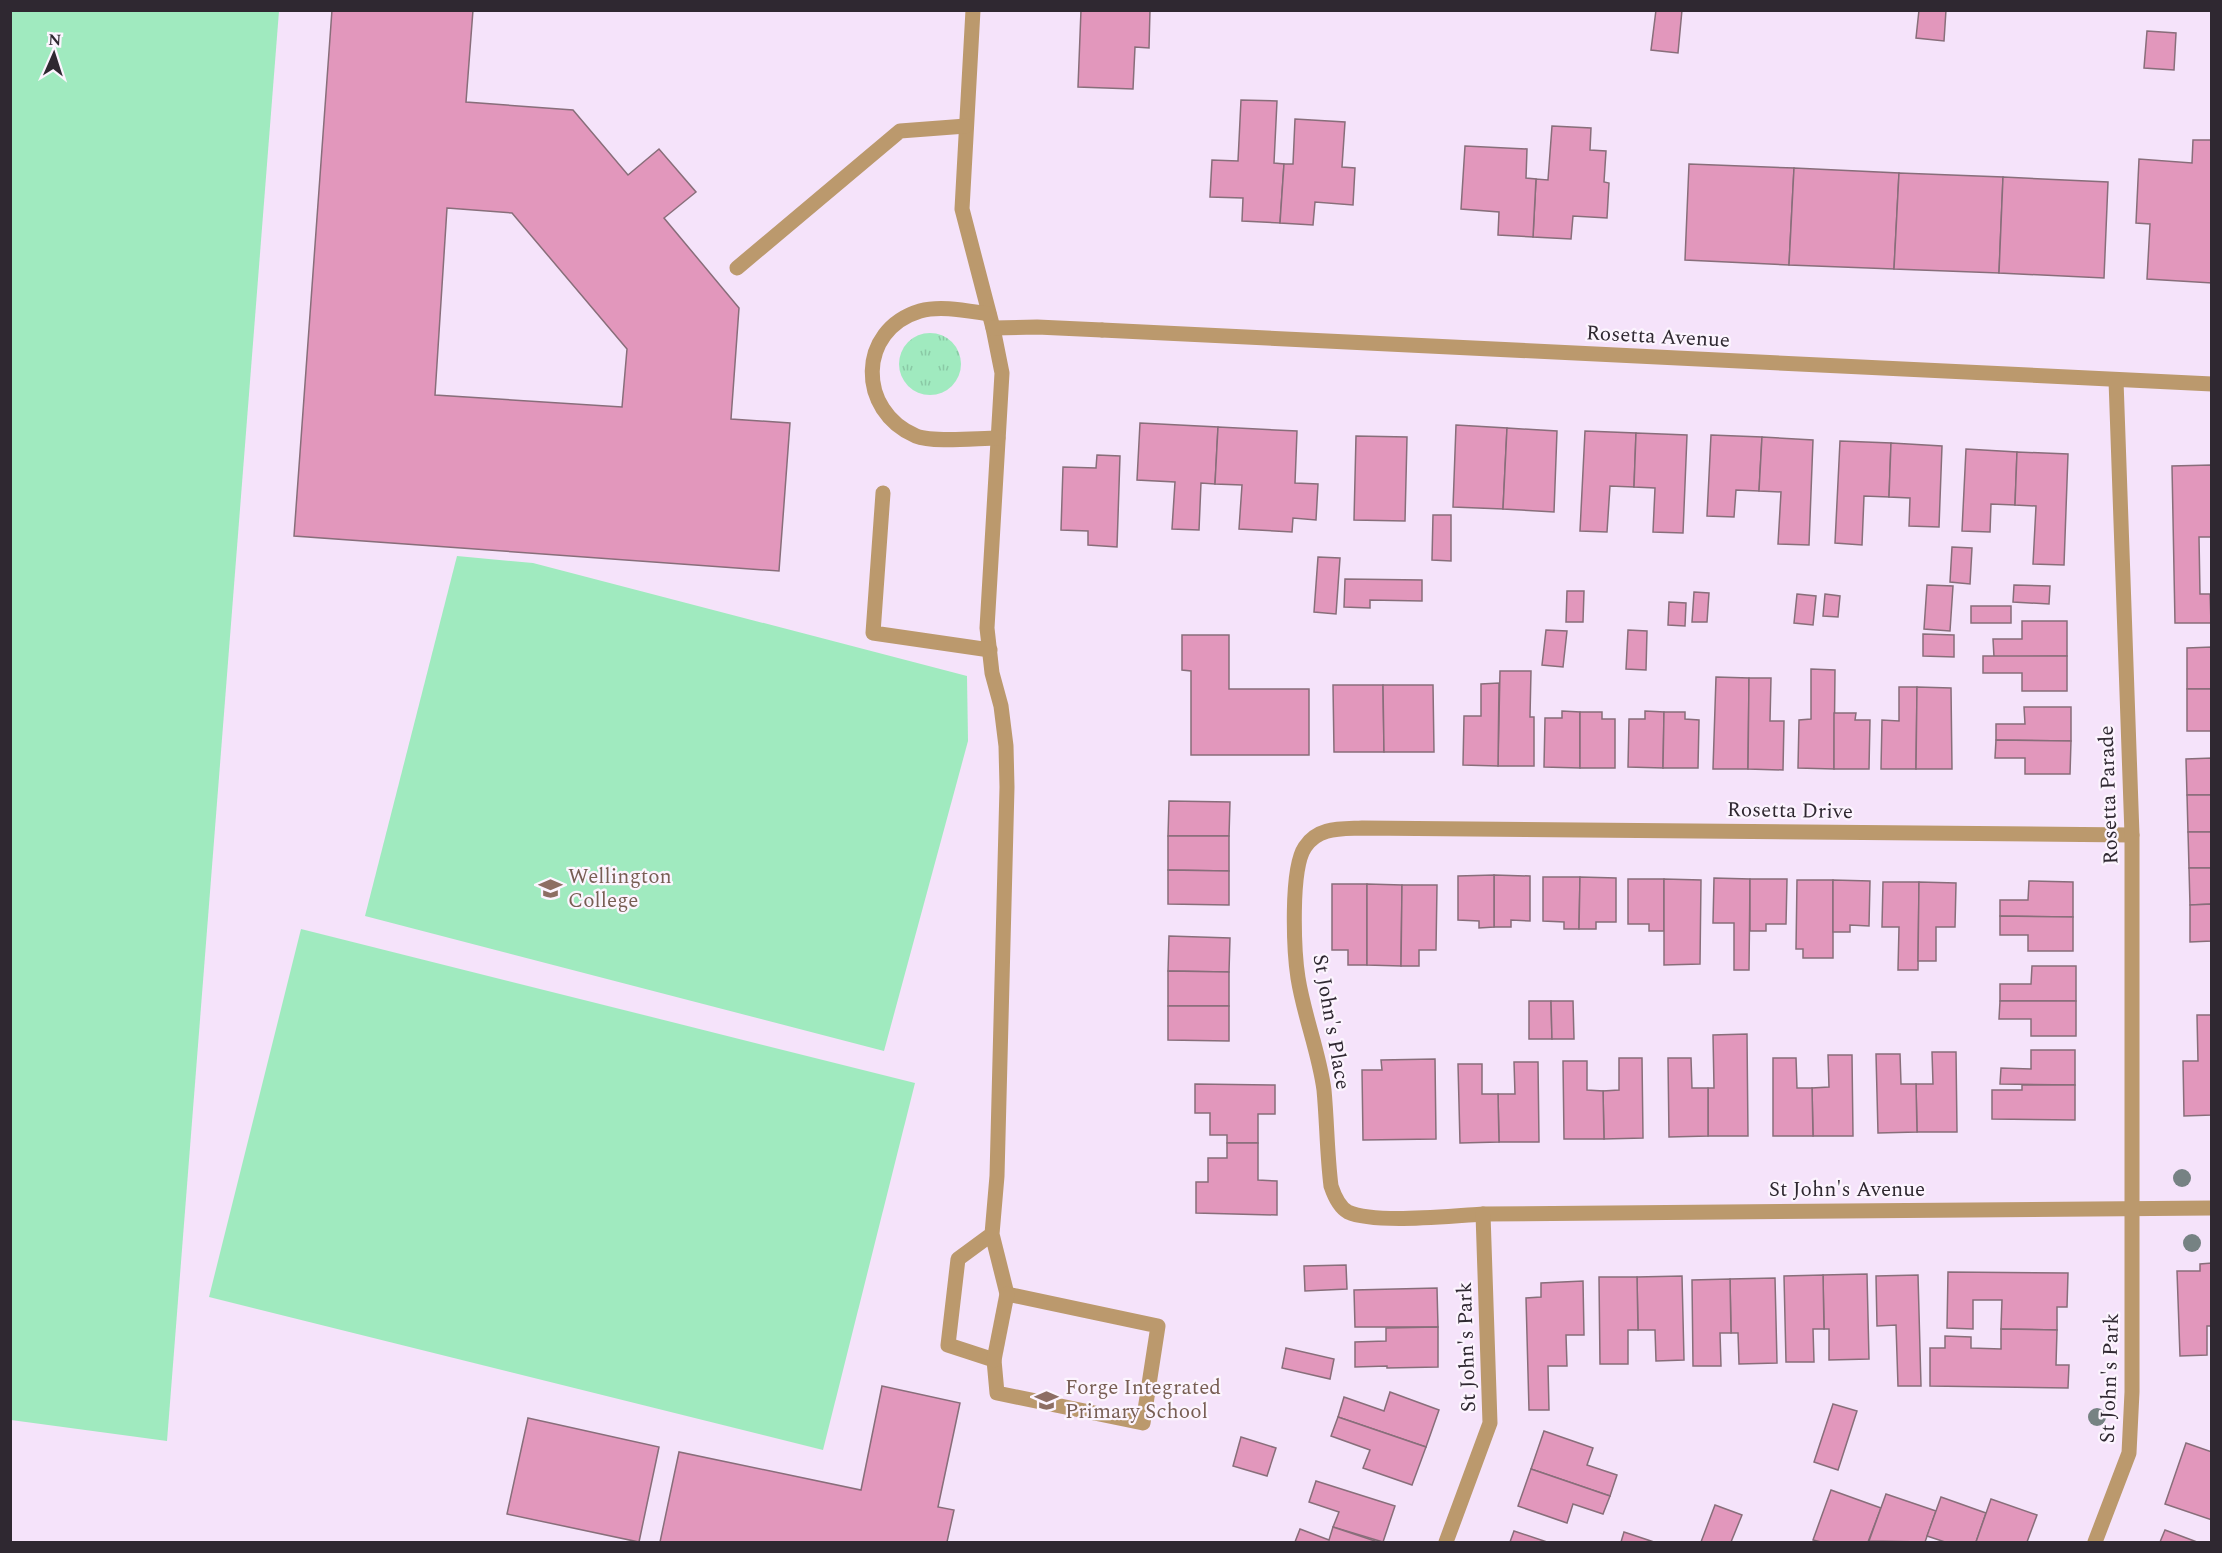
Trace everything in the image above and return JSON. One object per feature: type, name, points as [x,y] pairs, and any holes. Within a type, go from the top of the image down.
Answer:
[{"type":"street","points":[[973,10],[962,209],[1002,373],[987,628],[993,673],[1002,706],[1007,787],[998,1176],[992,1234],[1007,1294],[994,1360],[997,1393],[1143,1423],[1158,1326],[1007,1294]]},
{"type":"street","points":[[737,268],[900,131],[966,126]]},
{"type":"street","points":[[991,321],[944,309],[921,311],[895,324],[880,340],[873,360],[872,383],[877,400],[890,419],[917,436],[939,439],[998,438]]},
{"type":"street","name":"Rosetta Avenue","points":[[991,321],[1037,327],[2211,384]]},
{"type":"street","name":"Rosetta Parade","points":[[2116,380],[2132,835],[2133,1209]]},
{"type":"street","points":[[883,493],[873,633],[990,650]]},
{"type":"street","name":"St John's Place","points":[[1447,829],[1362,828],[1330,830],[1314,836],[1303,849],[1296,871],[1294,903],[1298,977],[1323,1088],[1331,1186],[1336,1199],[1346,1211],[1363,1217],[1403,1218],[1483,1214]]},
{"type":"street","name":"Rosetta Drive","points":[[1447,829],[2132,835]]},
{"type":"street","name":"St John's Avenue","points":[[1483,1214],[2211,1208]]},
{"type":"street","name":"St John's Park","points":[[2095,1542],[2129,1453],[2132,1392],[2133,1209]]},
{"type":"street","name":"St John's Park","points":[[1446,1542],[1490,1423],[1483,1214]]},
{"type":"street","points":[[992,1234],[958,1259],[948,1345],[994,1360]]},
{"type":"green space","points":[[11,10],[279,11],[167,1441],[11,1420]]},
{"type":"green space","points":[[924,333],[936,333],[952,342],[959,352],[961,364],[959,376],[952,386],[936,395],[924,395],[913,390],[904,381],[899,370],[899,358],[904,347],[913,338]]},
{"type":"green space","points":[[457,556],[533,563],[967,676],[968,741],[884,1051],[365,916]]},
{"type":"green space","points":[[301,929],[915,1083],[823,1450],[209,1297]]},
{"type":"building","points":[[332,10],[473,10],[466,102],[573,110],[628,175],[659,149],[696,192],[664,218],[739,308],[731,419],[790,423],[779,571],[294,536]],"holes":[[[447,208],[512,213],[627,349],[622,407],[435,395]]]},
{"type":"building","points":[[1081,10],[1150,10],[1149,48],[1135,47],[1133,89],[1078,87]]},
{"type":"building","points":[[1656,10],[1682,10],[1678,53],[1651,50]]},
{"type":"building","points":[[1919,10],[1946,10],[1944,41],[1916,38]]},
{"type":"building","points":[[2147,31],[2176,33],[2174,70],[2144,68]]},
{"type":"building","points":[[1241,100],[1277,101],[1274,163],[1284,164],[1280,223],[1242,221],[1243,198],[1210,197],[1212,160],[1238,161]]},
{"type":"building","points":[[1295,119],[1345,122],[1342,167],[1355,168],[1353,205],[1315,202],[1313,225],[1280,223],[1284,164],[1293,164]]},
{"type":"building","points":[[1552,126],[1591,128],[1590,150],[1606,151],[1604,182],[1609,183],[1607,218],[1573,216],[1571,239],[1533,237],[1536,179],[1548,180]]},
{"type":"building","points":[[2193,140],[2212,140],[2212,283],[2147,279],[2150,224],[2136,223],[2139,159],[2192,163]]},
{"type":"building","points":[[1465,146],[1527,149],[1526,178],[1536,179],[1533,237],[1498,235],[1499,212],[1461,209]]},
{"type":"building","points":[[1689,164],[1794,168],[1789,265],[1685,260]]},
{"type":"building","points":[[1794,168],[1899,173],[1894,269],[1789,265]]},
{"type":"building","points":[[1899,173],[2003,177],[1999,273],[1894,269]]},
{"type":"building","points":[[2003,177],[2108,182],[2104,278],[1999,273]]},
{"type":"building","points":[[1140,423],[1218,427],[1215,484],[1201,483],[1199,530],[1172,529],[1175,482],[1137,480]]},
{"type":"building","points":[[1456,425],[1507,428],[1503,509],[1453,507]]},
{"type":"building","points":[[1218,427],[1297,431],[1295,483],[1318,484],[1316,520],[1293,518],[1292,532],[1239,529],[1242,485],[1215,484]]},
{"type":"building","points":[[1507,428],[1557,431],[1554,512],[1503,509]]},
{"type":"building","points":[[1585,431],[1636,433],[1634,487],[1610,486],[1607,532],[1580,531]]},
{"type":"building","points":[[1636,433],[1687,435],[1683,533],[1653,532],[1655,488],[1634,487]]},
{"type":"building","points":[[1711,435],[1762,437],[1759,491],[1736,490],[1734,517],[1707,516]]},
{"type":"building","points":[[1356,436],[1407,437],[1405,521],[1354,520]]},
{"type":"building","points":[[1762,437],[1813,440],[1809,545],[1778,544],[1781,492],[1759,491]]},
{"type":"building","points":[[1840,441],[1891,443],[1889,497],[1864,496],[1862,545],[1835,543]]},
{"type":"building","points":[[1891,443],[1942,446],[1939,527],[1909,526],[1910,498],[1889,497]]},
{"type":"building","points":[[1966,449],[2017,452],[2015,505],[1991,504],[1990,532],[1962,531]]},
{"type":"building","points":[[2017,452],[2068,454],[2064,565],[2033,564],[2036,506],[2015,505]]},
{"type":"building","points":[[1097,455],[1120,456],[1117,547],[1088,545],[1088,531],[1061,530],[1063,467],[1096,468]]},
{"type":"building","points":[[2211,465],[2212,537],[2199,537],[2200,594],[2210,594],[2211,623],[2175,623],[2172,466]]},
{"type":"building","points":[[1433,515],[1451,515],[1451,561],[1432,560]]},
{"type":"building","points":[[1952,547],[1972,548],[1970,584],[1950,582]]},
{"type":"building","points":[[1318,557],[1340,558],[1336,614],[1314,612]]},
{"type":"building","points":[[1345,579],[1422,580],[1422,601],[1370,600],[1370,608],[1344,607]]},
{"type":"building","points":[[1927,585],[1953,586],[1950,631],[1924,629]]},
{"type":"building","points":[[2014,585],[2050,586],[2049,604],[2013,602]]},
{"type":"building","points":[[1567,591],[1584,591],[1583,622],[1566,622]]},
{"type":"building","points":[[1694,592],[1709,593],[1707,622],[1692,622]]},
{"type":"building","points":[[1797,594],[1816,596],[1813,625],[1794,623]]},
{"type":"building","points":[[1825,594],[1840,596],[1838,617],[1823,616]]},
{"type":"building","points":[[1669,602],[1686,603],[1685,626],[1668,625]]},
{"type":"building","points":[[1971,606],[2011,606],[2011,623],[1971,623]]},
{"type":"building","points":[[2022,621],[2067,621],[2067,656],[1994,657],[1993,639],[2022,639]]},
{"type":"building","points":[[1546,630],[1567,631],[1563,667],[1542,665]]},
{"type":"building","points":[[1628,630],[1647,631],[1646,670],[1626,669]]},
{"type":"building","points":[[1923,634],[1954,635],[1954,657],[1923,656]]},
{"type":"building","points":[[1182,635],[1229,635],[1229,689],[1309,689],[1309,755],[1191,755],[1191,671],[1182,670]]},
{"type":"building","points":[[2212,647],[2212,689],[2187,689],[2187,648]]},
{"type":"building","points":[[1983,656],[2067,656],[2067,691],[2022,691],[2022,673],[1983,673]]},
{"type":"building","points":[[1811,669],[1835,670],[1834,769],[1798,768],[1799,720],[1811,719]]},
{"type":"building","points":[[1500,671],[1531,671],[1530,717],[1534,717],[1534,766],[1498,766]]},
{"type":"building","points":[[1716,677],[1749,678],[1748,769],[1713,769]]},
{"type":"building","points":[[1749,678],[1771,678],[1770,721],[1784,721],[1783,770],[1748,769]]},
{"type":"building","points":[[1499,683],[1498,766],[1463,765],[1464,716],[1481,716],[1481,684]]},
{"type":"building","points":[[1333,685],[1383,685],[1384,752],[1334,752]]},
{"type":"building","points":[[1383,685],[1433,685],[1434,752],[1384,752]]},
{"type":"building","points":[[1899,687],[1917,687],[1916,769],[1881,769],[1882,720],[1899,721]]},
{"type":"building","points":[[1917,687],[1951,688],[1952,769],[1916,769]]},
{"type":"building","points":[[2187,689],[2212,689],[2212,731],[2187,731]]},
{"type":"building","points":[[2024,707],[2071,707],[2071,741],[1996,740],[1996,724],[2025,724]]},
{"type":"building","points":[[1562,711],[1580,712],[1580,768],[1544,767],[1545,718],[1562,718]]},
{"type":"building","points":[[1645,711],[1664,712],[1663,768],[1628,767],[1629,719],[1645,719]]},
{"type":"building","points":[[1580,712],[1602,712],[1602,719],[1615,719],[1615,768],[1580,768]]},
{"type":"building","points":[[1664,712],[1685,712],[1685,719],[1699,720],[1698,768],[1663,768]]},
{"type":"building","points":[[1834,713],[1856,713],[1855,720],[1870,720],[1869,769],[1834,769]]},
{"type":"building","points":[[1996,740],[2071,741],[2070,774],[2025,774],[2025,758],[1995,758]]},
{"type":"building","points":[[2212,758],[2212,795],[2187,795],[2186,759]]},
{"type":"building","points":[[2187,795],[2212,795],[2212,832],[2188,832]]},
{"type":"building","points":[[1169,801],[1230,802],[1229,836],[1168,836]]},
{"type":"building","points":[[2188,832],[2212,832],[2212,868],[2189,868]]},
{"type":"building","points":[[1168,836],[1229,836],[1229,871],[1168,870]]},
{"type":"building","points":[[2189,868],[2212,868],[2212,904],[2190,905]]},
{"type":"building","points":[[1168,870],[1229,871],[1229,905],[1168,904]]},
{"type":"building","points":[[1494,875],[1530,876],[1530,921],[1511,920],[1511,927],[1494,927]]},
{"type":"building","points":[[1494,875],[1494,927],[1479,928],[1479,921],[1458,920],[1458,876]]},
{"type":"building","points":[[1543,877],[1580,877],[1579,929],[1564,929],[1564,922],[1543,921]]},
{"type":"building","points":[[1580,877],[1616,878],[1616,922],[1596,922],[1596,929],[1579,929]]},
{"type":"building","points":[[1714,878],[1750,879],[1749,970],[1734,970],[1734,923],[1713,923]]},
{"type":"building","points":[[1628,879],[1664,879],[1664,931],[1649,931],[1649,924],[1628,924]]},
{"type":"building","points":[[1664,879],[1701,880],[1700,964],[1664,965]]},
{"type":"building","points":[[1750,879],[1787,879],[1786,924],[1766,924],[1766,931],[1750,931]]},
{"type":"building","points":[[1797,880],[1833,880],[1833,958],[1803,958],[1803,949],[1796,949]]},
{"type":"building","points":[[1833,880],[1870,881],[1869,926],[1850,925],[1850,932],[1833,932]]},
{"type":"building","points":[[2029,881],[2073,882],[2073,917],[2000,916],[2000,900],[2028,900]]},
{"type":"building","points":[[1883,882],[1919,882],[1918,970],[1898,970],[1899,927],[1882,927]]},
{"type":"building","points":[[1919,882],[1956,883],[1955,927],[1936,927],[1936,961],[1918,961]]},
{"type":"building","points":[[1332,884],[1367,884],[1367,965],[1348,965],[1348,950],[1332,950]]},
{"type":"building","points":[[1367,884],[1402,885],[1401,966],[1367,965]]},
{"type":"building","points":[[1402,885],[1437,885],[1436,950],[1419,950],[1419,966],[1401,966]]},
{"type":"building","points":[[2212,904],[2212,941],[2190,942],[2190,905]]},
{"type":"building","points":[[2000,916],[2073,917],[2073,951],[2028,951],[2028,935],[2000,935]]},
{"type":"building","points":[[1169,936],[1230,938],[1229,972],[1168,971]]},
{"type":"building","points":[[2032,966],[2076,966],[2076,1001],[2000,1001],[2000,984],[2031,984]]},
{"type":"building","points":[[1168,971],[1229,972],[1229,1006],[1168,1006]]},
{"type":"building","points":[[1529,1001],[1551,1001],[1552,1039],[1529,1039]]},
{"type":"building","points":[[1551,1001],[1573,1001],[1574,1039],[1552,1039]]},
{"type":"building","points":[[2000,1001],[2076,1001],[2076,1036],[2031,1036],[2031,1019],[1999,1019]]},
{"type":"building","points":[[1168,1006],[1229,1006],[1229,1041],[1168,1040]]},
{"type":"building","points":[[2197,1015],[2212,1015],[2212,1115],[2184,1116],[2183,1061],[2198,1061]]},
{"type":"building","points":[[1747,1034],[1748,1136],[1708,1136],[1708,1088],[1714,1088],[1713,1035]]},
{"type":"building","points":[[2031,1050],[2075,1050],[2075,1085],[2000,1084],[2001,1068],[2031,1069]]},
{"type":"building","points":[[1932,1052],[1956,1052],[1957,1132],[1917,1132],[1916,1084],[1933,1084]]},
{"type":"building","points":[[1876,1054],[1900,1054],[1901,1084],[1916,1084],[1917,1132],[1878,1133]]},
{"type":"building","points":[[1828,1055],[1852,1055],[1853,1136],[1813,1136],[1812,1088],[1829,1087]]},
{"type":"building","points":[[1619,1058],[1642,1058],[1643,1138],[1604,1139],[1603,1091],[1619,1090]]},
{"type":"building","points":[[1668,1058],[1691,1058],[1692,1088],[1708,1088],[1708,1136],[1669,1137]]},
{"type":"building","points":[[1773,1058],[1796,1058],[1797,1088],[1812,1088],[1813,1136],[1773,1136]]},
{"type":"building","points":[[1435,1059],[1436,1139],[1363,1140],[1362,1070],[1382,1070],[1381,1060]]},
{"type":"building","points":[[1563,1061],[1587,1061],[1587,1090],[1603,1091],[1604,1139],[1564,1139]]},
{"type":"building","points":[[1514,1062],[1538,1062],[1539,1142],[1499,1142],[1498,1094],[1515,1094]]},
{"type":"building","points":[[1458,1064],[1482,1064],[1482,1094],[1498,1094],[1499,1142],[1460,1143]]},
{"type":"building","points":[[1195,1084],[1275,1085],[1275,1114],[1258,1114],[1258,1143],[1227,1143],[1227,1135],[1210,1135],[1210,1113],[1195,1113]]},
{"type":"building","points":[[2022,1085],[2075,1085],[2075,1120],[1992,1119],[1992,1090],[2022,1090]]},
{"type":"building","points":[[1227,1143],[1258,1143],[1258,1180],[1277,1181],[1277,1215],[1196,1213],[1196,1182],[1208,1182],[1208,1158],[1227,1158]]},
{"type":"building","points":[[2212,1263],[2212,1326],[2207,1326],[2207,1355],[2180,1356],[2177,1271],[2200,1271],[2200,1264]]},
{"type":"building","points":[[1346,1265],[1347,1289],[1305,1291],[1304,1266]]},
{"type":"building","points":[[1948,1272],[2068,1273],[2067,1307],[2057,1307],[2057,1330],[2001,1329],[2002,1300],[1973,1300],[1973,1329],[1947,1328]]},
{"type":"building","points":[[1867,1274],[1869,1359],[1829,1360],[1829,1329],[1824,1329],[1823,1275]]},
{"type":"building","points":[[1823,1275],[1824,1329],[1813,1329],[1814,1362],[1786,1362],[1784,1276]]},
{"type":"building","points":[[1918,1275],[1921,1386],[1898,1386],[1896,1325],[1877,1326],[1876,1276]]},
{"type":"building","points":[[1682,1276],[1684,1360],[1656,1361],[1655,1330],[1638,1330],[1637,1277]]},
{"type":"building","points":[[1599,1277],[1637,1277],[1638,1330],[1628,1330],[1628,1364],[1600,1364]]},
{"type":"building","points":[[1775,1278],[1777,1363],[1739,1364],[1738,1333],[1731,1333],[1730,1279]]},
{"type":"building","points":[[1730,1279],[1731,1333],[1720,1333],[1721,1366],[1693,1366],[1692,1280]]},
{"type":"building","points":[[1583,1281],[1584,1335],[1566,1335],[1567,1366],[1548,1366],[1549,1410],[1529,1410],[1526,1298],[1541,1297],[1541,1283]]},
{"type":"building","points":[[1437,1288],[1438,1327],[1355,1327],[1354,1290]]},
{"type":"building","points":[[1438,1327],[1438,1367],[1355,1367],[1355,1342],[1386,1341],[1386,1328]]},
{"type":"building","points":[[2001,1329],[2057,1330],[2056,1365],[2069,1365],[2068,1388],[1930,1386],[1930,1348],[1945,1348],[1945,1336],[1971,1337],[1971,1348],[2001,1349]]},
{"type":"building","points":[[1286,1348],[1334,1359],[1330,1379],[1282,1368]]},
{"type":"building","points":[[882,1386],[960,1403],[938,1507],[954,1510],[947,1542],[660,1542],[679,1452],[861,1490]]},
{"type":"building","points":[[1390,1392],[1439,1410],[1426,1447],[1338,1417],[1344,1397],[1384,1411]]},
{"type":"building","points":[[1833,1404],[1857,1411],[1838,1470],[1814,1462]]},
{"type":"building","points":[[1338,1417],[1426,1447],[1412,1485],[1363,1468],[1370,1450],[1331,1436]]},
{"type":"building","points":[[528,1418],[659,1447],[639,1542],[507,1514]]},
{"type":"building","points":[[1544,1431],[1593,1448],[1587,1465],[1617,1475],[1610,1496],[1531,1469]]},
{"type":"building","points":[[1241,1437],[1276,1448],[1267,1476],[1233,1466]]},
{"type":"building","points":[[2186,1443],[2212,1452],[2212,1520],[2165,1504]]},
{"type":"building","points":[[1531,1469],[1610,1496],[1603,1514],[1573,1504],[1567,1523],[1518,1506]]},
{"type":"building","points":[[1316,1481],[1395,1506],[1383,1542],[1333,1527],[1339,1512],[1309,1502]]},
{"type":"building","points":[[1831,1490],[1881,1508],[1868,1542],[1813,1540]]},
{"type":"building","points":[[1886,1494],[1936,1511],[1925,1542],[1869,1541]]},
{"type":"building","points":[[1941,1497],[1986,1513],[1976,1542],[1945,1542],[1927,1536]]},
{"type":"building","points":[[1991,1499],[2037,1515],[2027,1542],[1976,1542]]},
{"type":"building","points":[[1715,1505],[1742,1515],[1731,1542],[1701,1542]]},
{"type":"building","points":[[1333,1527],[1378,1542],[1295,1542],[1300,1529],[1329,1540]]},
{"type":"building","points":[[2165,1530],[2197,1542],[2160,1542]]},
{"type":"building","points":[[1514,1531],[1547,1542],[1510,1542]]},
{"type":"building","points":[[1624,1532],[1654,1542],[1621,1542]]},
{"type":"place","name":"Wellington College","points":[[550,889]]},
{"type":"place","name":"Forge Integrated Primary School","points":[[1047,1400]]}]
